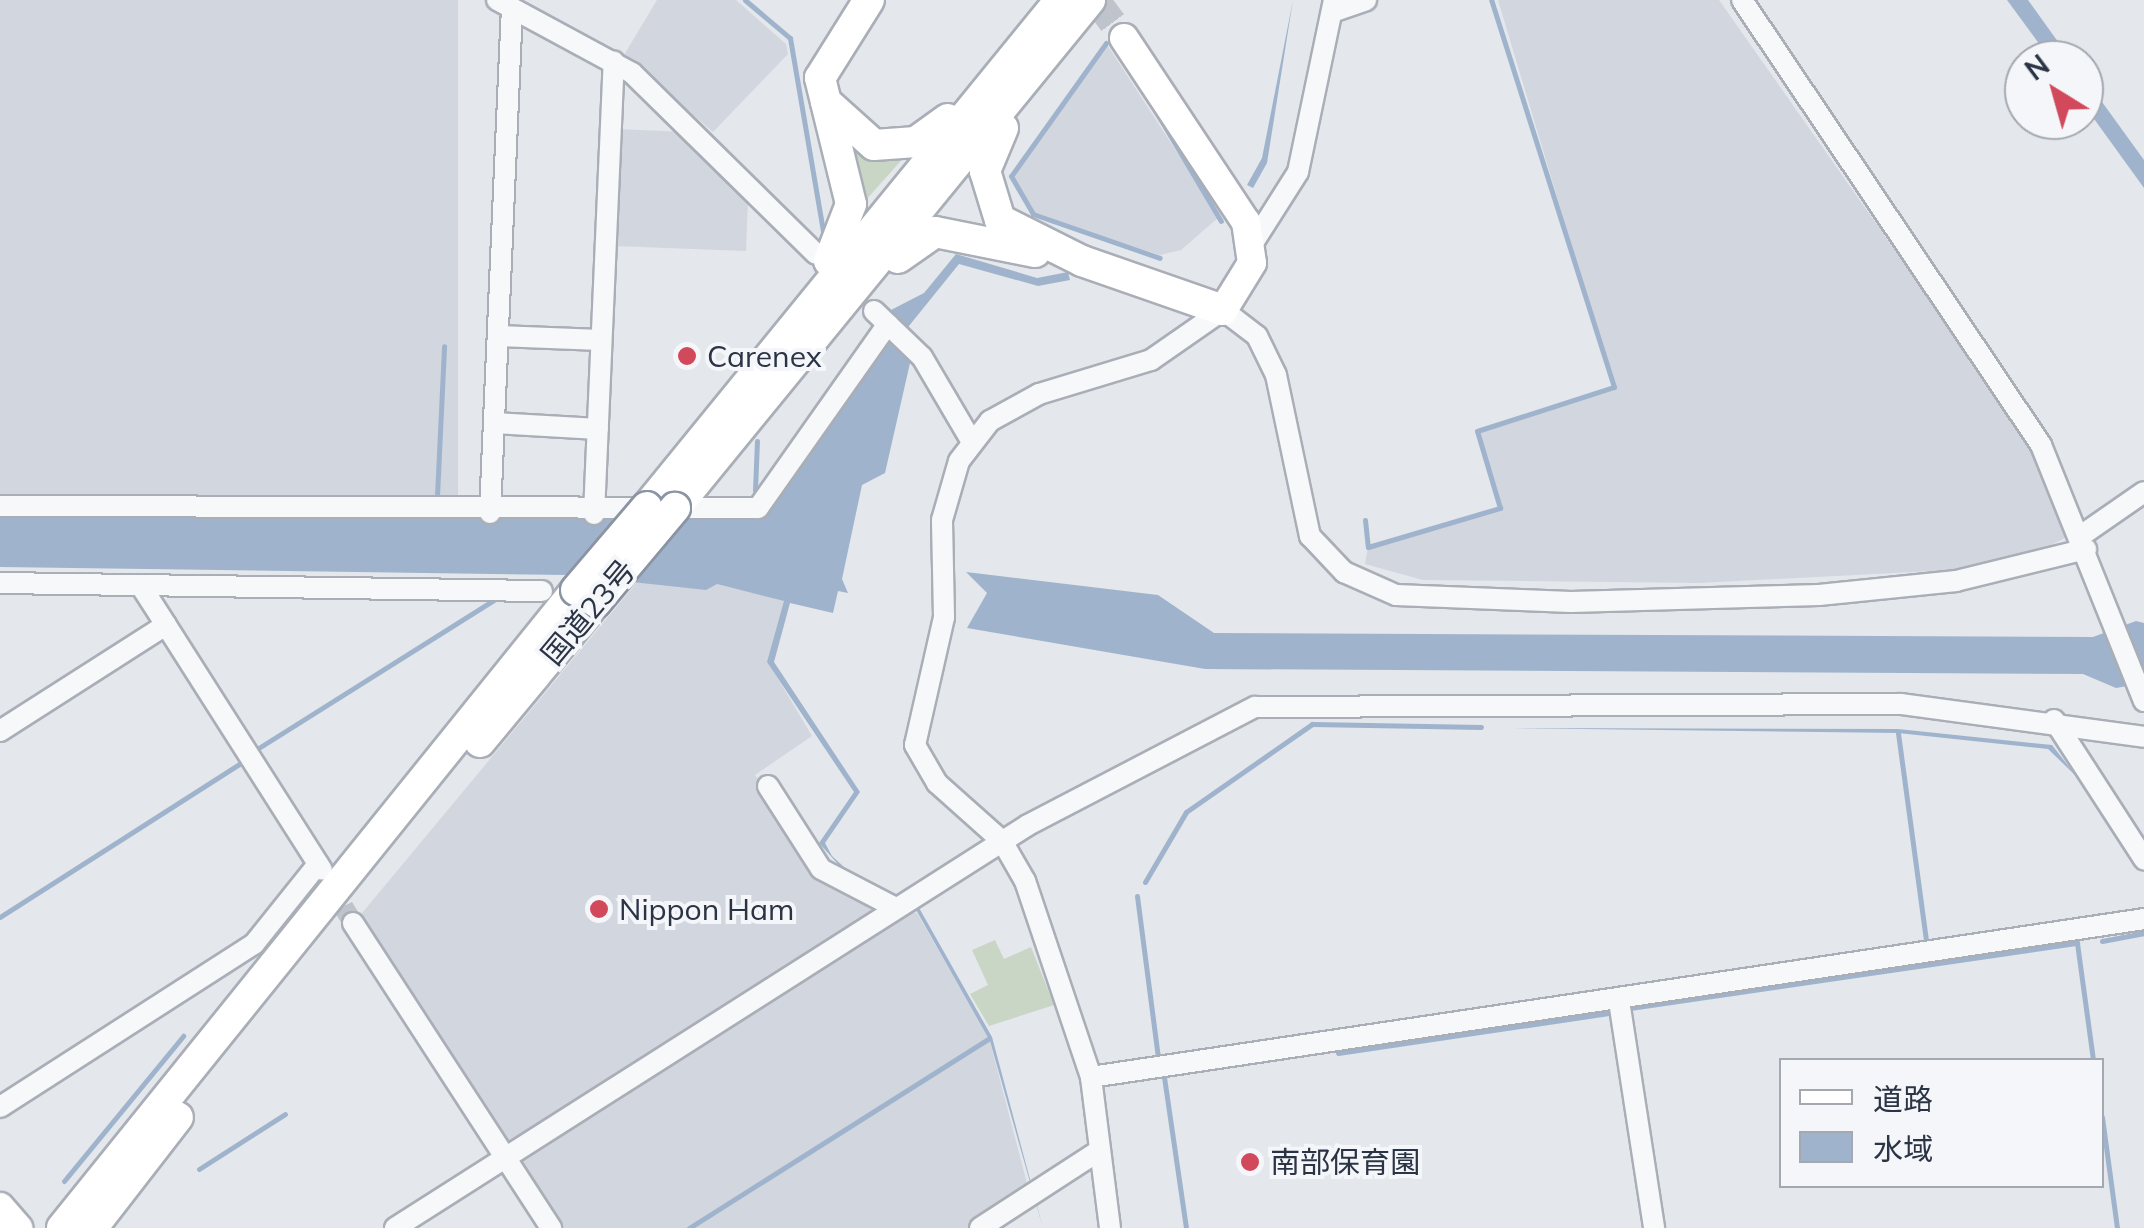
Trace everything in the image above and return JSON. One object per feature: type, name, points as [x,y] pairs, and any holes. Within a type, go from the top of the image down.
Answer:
[{"type":"highway","points":[[778,369],[849,224],[821,96],[834,45],[869,0]]},
{"type":"highway","points":[[1077,4],[991,143],[985,171],[1000,220],[1082,261]]},
{"type":"highway","name":"国道23号","points":[[778,369],[1036,29],[1077,4]]},
{"type":"highway","name":"国道23号","points":[[62,1228],[1077,4]]},
{"type":"highway","points":[[821,96],[855,136],[916,142],[1036,29]]},
{"type":"highway","points":[[778,369],[918,237],[958,232],[1082,261],[1222,310]]},
{"type":"highway","name":"国道23号","points":[[92,1228],[586,596]]},
{"type":"main road","points":[[1124,38],[1253,242],[1252,263],[1222,310]]},
{"type":"main road","points":[[0,1207],[18,1228]]},
{"type":"street","points":[[1253,242],[1298,172],[1333,6],[1366,0]]},
{"type":"street","points":[[1742,0],[2012,398],[2084,542],[2144,701]]},
{"type":"street","points":[[490,512],[505,4],[614,61],[816,254]]},
{"type":"street","points":[[594,514],[614,61]]},
{"type":"street","points":[[1110,1228],[1091,1077],[1024,881],[1002,841],[937,783],[916,745],[944,617],[942,520],[972,442],[1012,407],[1151,360],[1222,310],[1257,336],[1276,375],[1310,536],[1344,572],[1396,595],[1572,602],[1818,595],[1956,580],[2084,542],[2144,492]]},
{"type":"street","points":[[0,506],[594,514],[758,508],[890,326],[972,442]]},
{"type":"street","points":[[498,336],[602,340]]},
{"type":"street","points":[[494,423],[598,430]]},
{"type":"street","points":[[0,583],[542,591]]},
{"type":"street","points":[[0,1107],[254,944],[320,867],[142,586]]},
{"type":"street","points":[[0,731],[166,626]]},
{"type":"street","points":[[395,1228],[1002,841],[1235,713],[1280,703],[1901,704],[2054,720],[2144,737]]},
{"type":"street","points":[[2054,720],[2144,859]]},
{"type":"street","points":[[768,786],[821,869],[903,904]]},
{"type":"street","points":[[1091,1077],[2144,920]]},
{"type":"street","points":[[354,923],[551,1228]]},
{"type":"street","points":[[1619,1001],[1654,1228]]},
{"type":"street","points":[[980,1228],[1100,1150]]},
{"type":"shaded area","points":[[0,0],[458,0],[458,500],[0,500]]},
{"type":"shaded area","points":[[657,0],[736,0],[786,44],[788,54],[713,132],[624,55]]},
{"type":"shaded area","points":[[1498,0],[1719,0],[2038,454],[2067,537],[2031,555],[1952,570],[1699,583],[1423,580],[1365,564],[1368,547],[1500,508],[1477,431],[1614,387]]},
{"type":"shaded area","points":[[1106,43],[1219,217],[1181,250],[1160,255],[1033,214],[1011,176]]},
{"type":"shaded area","points":[[617,129],[685,132],[748,198],[746,251],[614,246]]},
{"type":"shaded area","points":[[638,581],[717,584],[785,601],[768,662],[812,736],[755,775],[817,872],[875,912],[505,1149],[358,918]]},
{"type":"shaded area","points":[[907,912],[917,913],[989,1038],[1029,1191],[970,1228],[560,1228],[519,1162]]},
{"type":"green space","points":[[850,141],[907,154],[857,210]]},
{"type":"green space","points":[[995,940],[1004,959],[1031,947],[1054,1005],[989,1026],[970,994],[988,985],[972,950]]},
{"type":"water","points":[[1293,0],[1267,163],[1253,188],[1247,185],[1262,158]]},
{"type":"water","points":[[2007,0],[2028,0],[2057,40],[2036,40]]},
{"type":"water","points":[[2104,105],[2144,160],[2144,188],[2104,133]]},
{"type":"water","points":[[956,254],[1037,278],[1068,272],[1070,280],[1038,286],[959,264],[896,342],[910,363],[885,473],[862,485],[842,579],[848,593],[838,591],[833,613],[790,603],[774,662],[860,792],[825,843],[832,856],[857,879],[918,906],[992,1037],[1043,1228],[990,1041],[915,908],[856,884],[819,843],[854,792],[767,662],[784,601],[717,584],[706,590],[567,575],[0,567],[0,515],[766,517],[899,324],[889,311],[924,293]]},
{"type":"water","points":[[966,572],[1158,595],[1214,633],[2093,637],[2136,621],[2144,623],[2144,683],[2116,688],[2083,674],[1205,669],[967,628],[987,593]]},
{"type":"water","points":[[1514,728],[1898,729],[2052,745],[2077,777],[2048,749],[1898,733]]},
{"type":"waterway","points":[[745,0],[790,38],[824,237]]},
{"type":"waterway","points":[[1365,520],[1368,547],[1500,508],[1477,431],[1614,387],[1491,0]]},
{"type":"waterway","points":[[1106,43],[1011,176],[1033,214],[1160,258]]},
{"type":"waterway","points":[[1155,110],[1221,221]]},
{"type":"waterway","points":[[437,496],[444,346]]},
{"type":"waterway","points":[[755,490],[757,441]]},
{"type":"waterway","points":[[257,749],[494,600]]},
{"type":"waterway","points":[[1145,882],[1186,812],[1312,724],[1481,727]]},
{"type":"waterway","points":[[1898,733],[1927,947]]},
{"type":"waterway","points":[[0,917],[242,762]]},
{"type":"waterway","points":[[1137,896],[1158,1057]]},
{"type":"waterway","points":[[2102,941],[2144,933]]},
{"type":"waterway","points":[[1630,1008],[2077,943],[2093,1058]]},
{"type":"waterway","points":[[1338,1053],[1614,1012]]},
{"type":"waterway","points":[[64,1181],[183,1036]]},
{"type":"waterway","points":[[689,1228],[989,1038]]},
{"type":"waterway","points":[[1164,1077],[1186,1228]]},
{"type":"waterway","points":[[199,1169],[285,1114]]},
{"type":"waterway","points":[[2104,1132],[2117,1228]]},
{"type":"tunnel","points":[[1096,0],[1124,38]]},
{"type":"tunnel","points":[[328,881],[353,923]]},
{"type":"place","name":"Carenex","points":[[687,356]]},
{"type":"place","name":"Nippon Ham","points":[[599,909]]},
{"type":"place","name":"南部保育園","points":[[1250,1162]]}]
